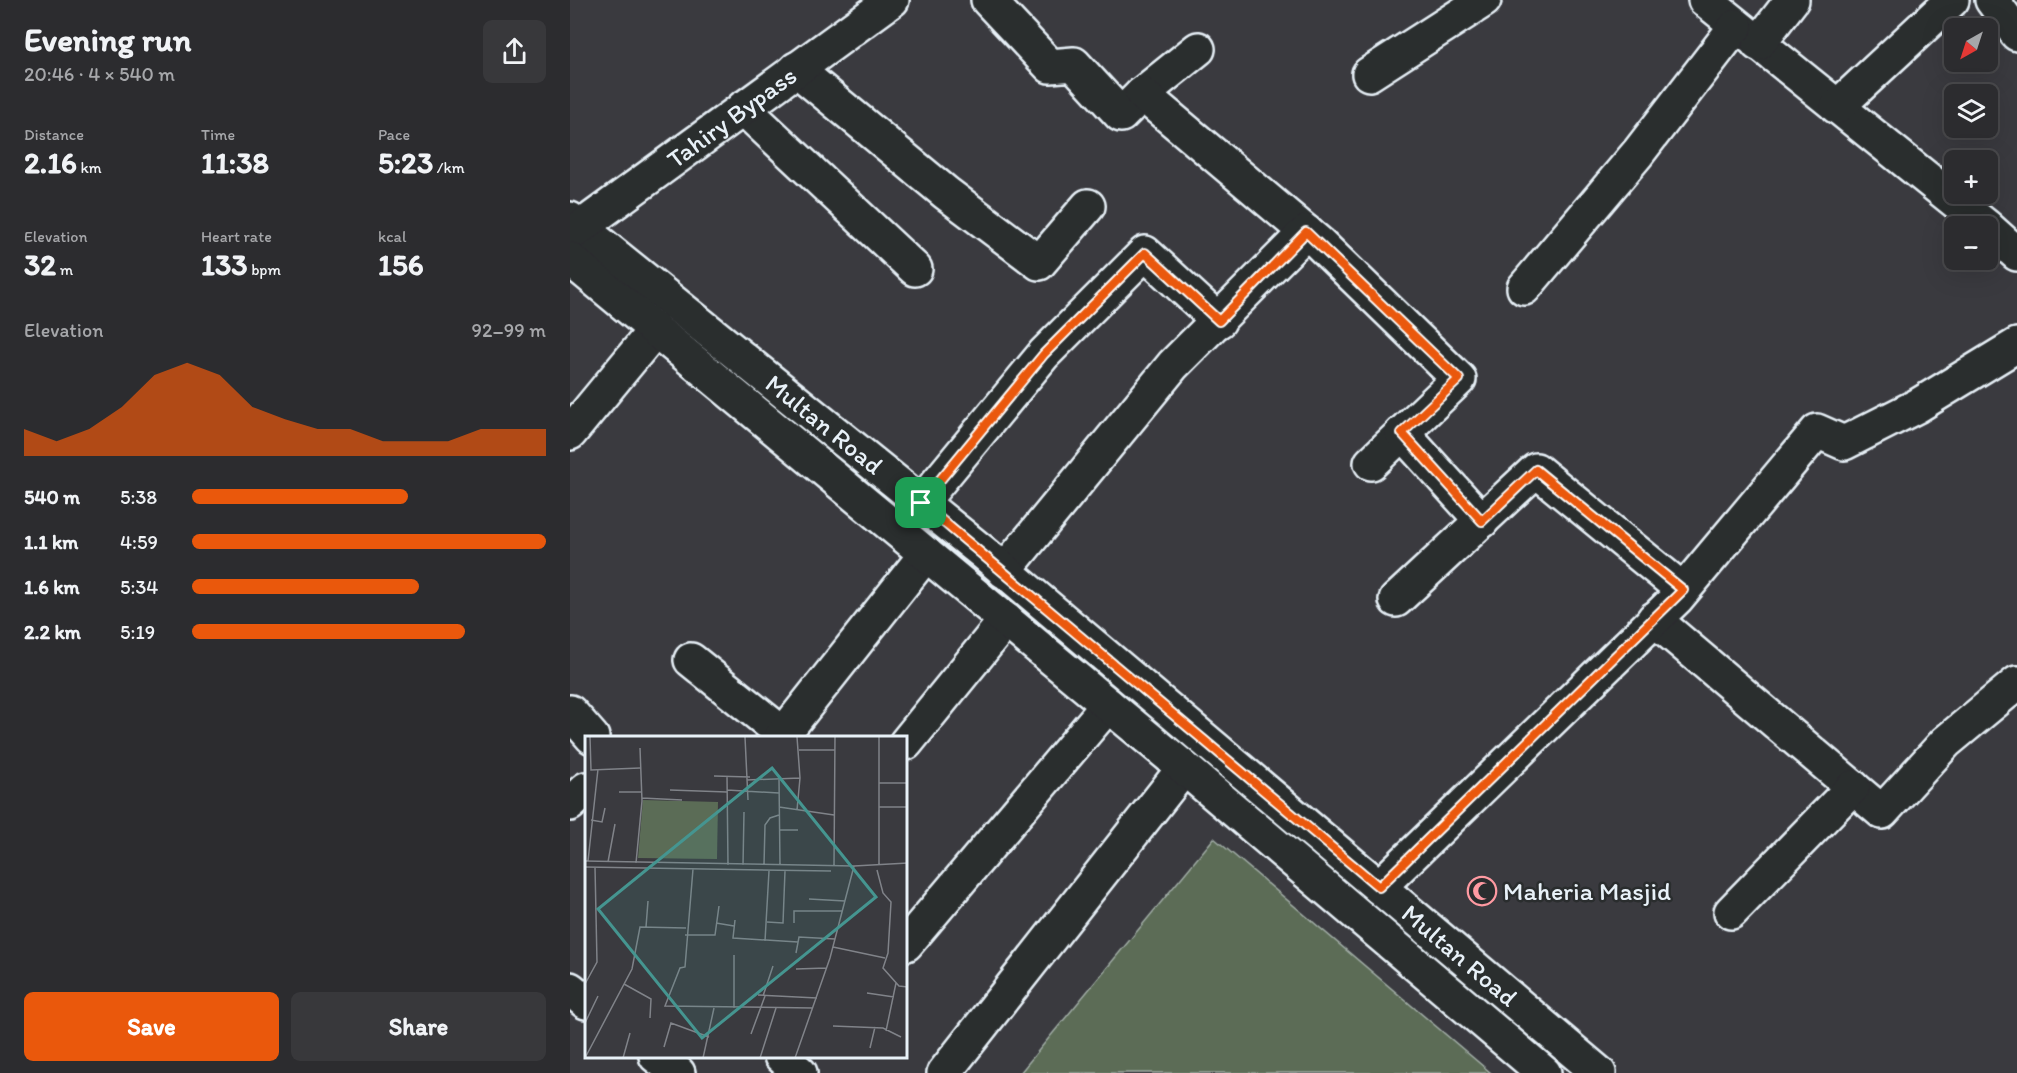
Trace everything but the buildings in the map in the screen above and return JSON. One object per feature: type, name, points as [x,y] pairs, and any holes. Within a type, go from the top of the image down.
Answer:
[{"type":"street","name":"Tahiry Bypass","points":[[574,227],[892,0]]},
{"type":"street","points":[[988,0],[1050,66],[1074,64],[1121,115],[1142,94],[1198,49]]},
{"type":"street","points":[[1370,74],[1484,0]]},
{"type":"street","points":[[1705,0],[2002,236]]},
{"type":"street","points":[[1524,288],[1638,153],[1747,35],[1792,0]]},
{"type":"street","points":[[1837,107],[1953,0]]},
{"type":"street","points":[[1992,0],[2017,34]]},
{"type":"street","points":[[796,69],[946,193],[1039,263],[1088,206]]},
{"type":"street","points":[[1142,94],[1306,232],[1459,379],[1371,463]]},
{"type":"street","points":[[743,108],[915,269]]},
{"type":"street","name":"Multan Road","points":[[574,227],[1005,571],[1599,1073]]},
{"type":"street","points":[[1005,571],[1173,365],[1306,232]]},
{"type":"street","points":[[921,503],[1044,354],[1145,253],[1219,321]]},
{"type":"street","name":"Multan Road","points":[[570,259],[1184,768],[1544,1073]]},
{"type":"street","points":[[570,433],[656,330]]},
{"type":"street","points":[[1379,887],[1683,590],[1817,431],[1844,442],[1917,406],[2017,345]]},
{"type":"street","points":[[1402,433],[1482,521]]},
{"type":"street","points":[[1396,600],[1536,470],[1683,590]]},
{"type":"street","points":[[691,660],[782,735],[926,554]]},
{"type":"street","points":[[1654,619],[1882,812],[1946,742],[2017,683]]},
{"type":"street","points":[[908,741],[1006,620]]},
{"type":"street","points":[[908,942],[1108,705]]},
{"type":"street","points":[[570,712],[591,736]]},
{"type":"street","points":[[944,1073],[1184,768]]},
{"type":"street","points":[[1731,912],[1853,787]]},
{"type":"street","points":[[570,804],[585,790]]},
{"type":"street","points":[[659,1058],[678,1073]]},
{"type":"green space","points":[[1214,838],[1491,1073],[1020,1073]]},
{"type":"place","name":"Maheria Masjid","points":[[1482,891]]},
{"type":"route","points":[[1306,232],[1459,379],[1402,433],[1482,521],[1536,470],[1683,590],[1379,887],[1005,571],[921,503],[1044,354],[1145,253],[1219,321],[1306,232]]}]
